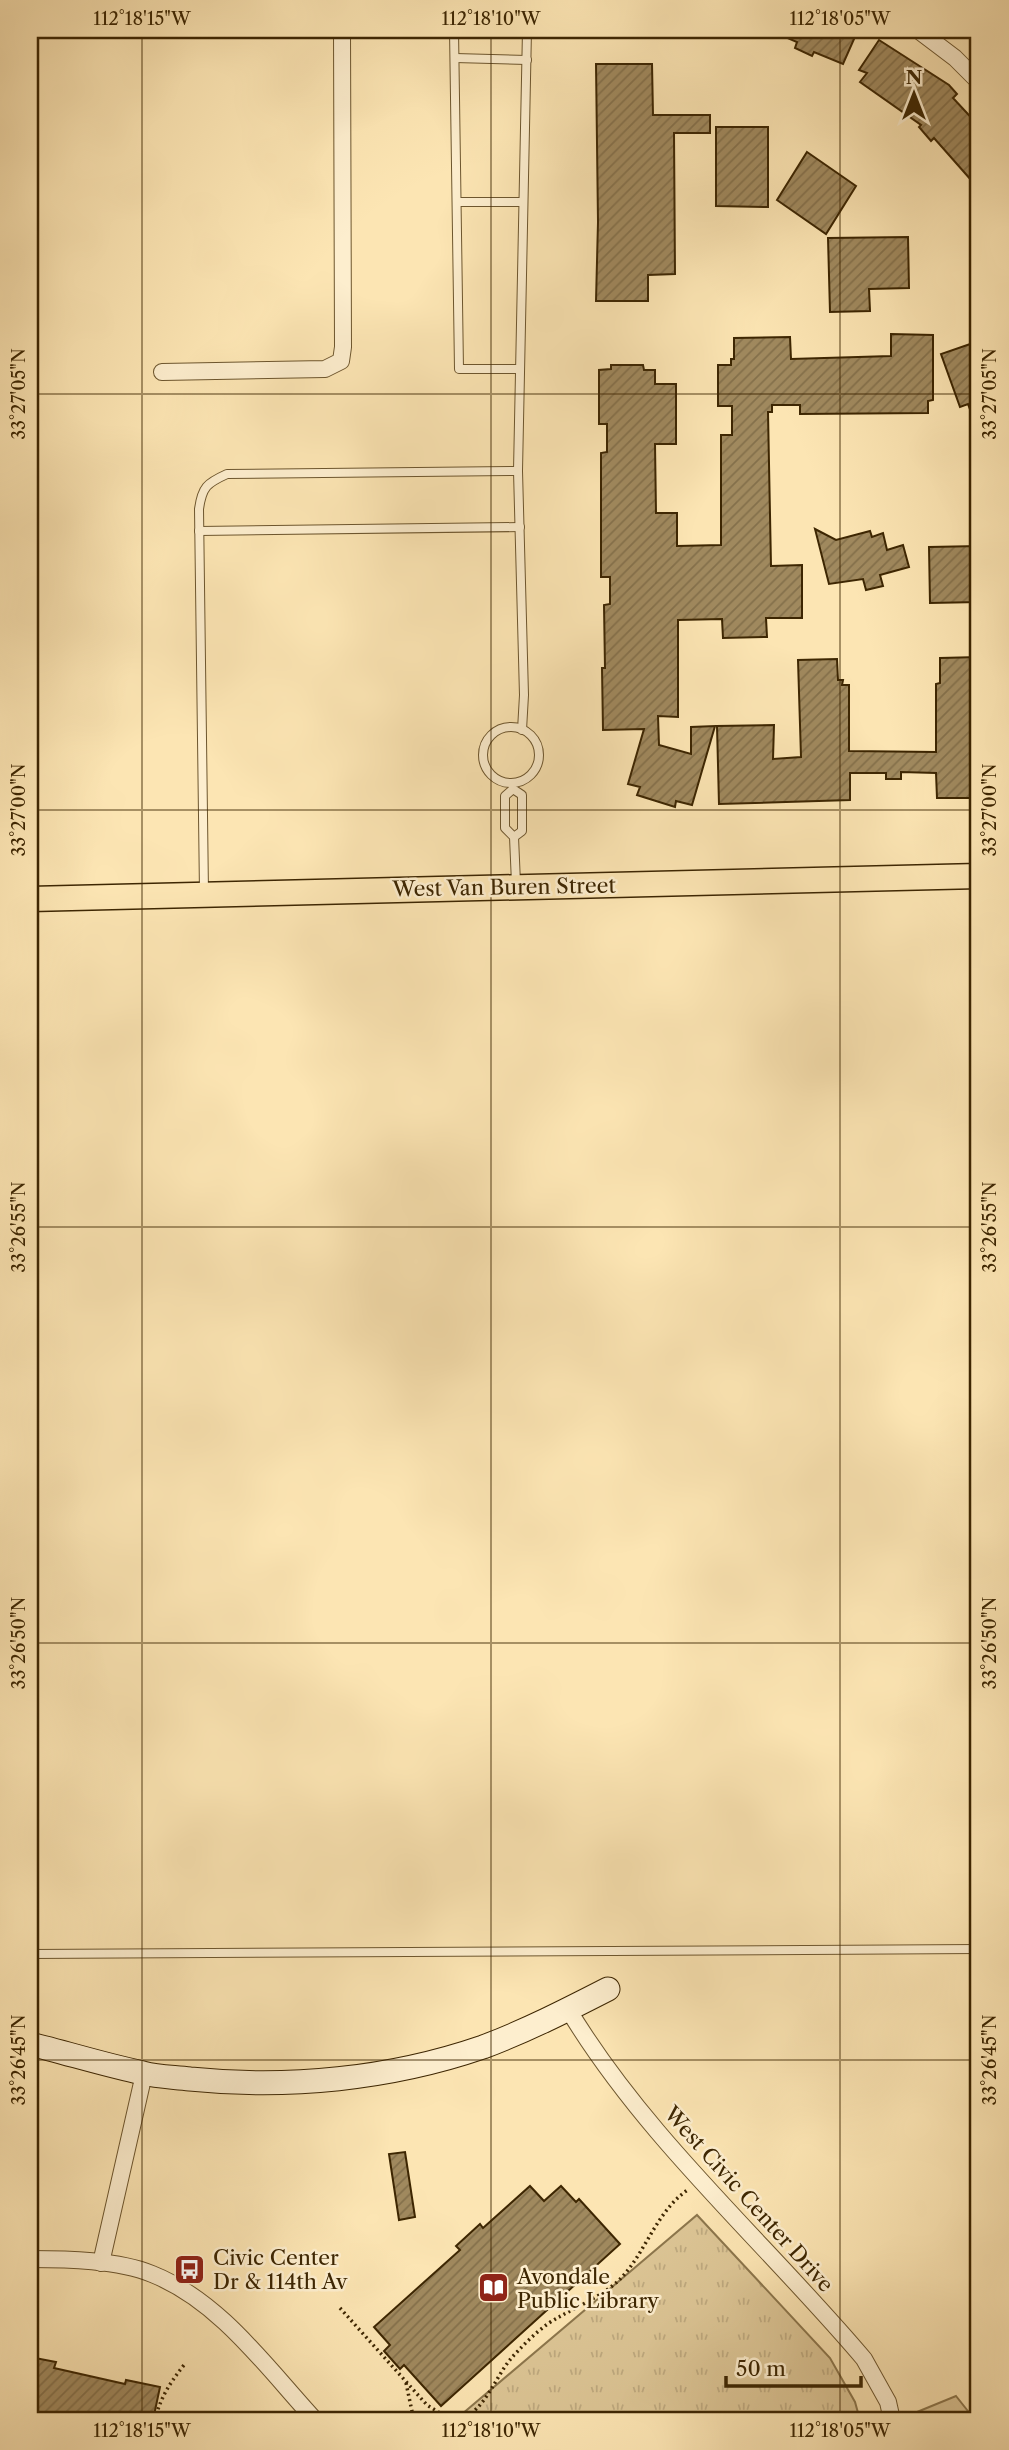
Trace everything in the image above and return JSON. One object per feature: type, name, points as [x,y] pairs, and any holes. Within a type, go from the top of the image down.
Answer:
[{"type":"main road","name":"West Van Buren Street","points":[[30,899],[979,876]]},
{"type":"street","points":[[162,372],[325,369],[341,361],[342,30]]},
{"type":"street","points":[[918,30],[955,58],[979,82]]},
{"type":"street","points":[[30,2044],[144,2074],[220,2082],[282,2083],[365,2076],[482,2047],[608,1989]]},
{"type":"street","name":"West Civic Center Drive","points":[[568,2009],[622,2088],[864,2359],[888,2402],[892,2420]]},
{"type":"street","points":[[101,2263],[144,2074]]},
{"type":"street","points":[[31,2259],[101,2263],[151,2274],[192,2295],[236,2334],[315,2420]]},
{"type":"lane","points":[[454,30],[459,369],[519,369]]},
{"type":"lane","points":[[522,730],[524,695],[518,471],[527,30]]},
{"type":"lane","points":[[455,58],[527,60]]},
{"type":"lane","points":[[457,202],[523,202]]},
{"type":"lane","points":[[204,895],[201,492],[212,481],[227,474],[518,471]]},
{"type":"lane","points":[[200,531],[520,527]]},
{"type":"lane","points":[[514,837],[522,831],[522,795],[512,786],[494,777],[487,770],[483,752],[486,742],[499,730],[507,727],[522,730],[532,736],[537,744],[538,762],[529,777],[512,786],[505,796],[505,828],[514,837],[516,887]]},
{"type":"lane","points":[[30,1954],[979,1949]]},
{"type":"path","points":[[462,2420],[475,2412],[516,2352],[556,2318],[584,2305],[620,2279],[641,2254],[662,2215],[681,2194],[702,2180]]},
{"type":"path","points":[[30,2308],[31,2259]]},
{"type":"path","points":[[340,2308],[427,2405],[451,2420]]},
{"type":"path","points":[[155,2420],[159,2403],[169,2384],[184,2365]]},
{"type":"path","points":[[404,2378],[413,2416],[411,2420]]},
{"type":"green space","points":[[697,2215],[830,2358],[855,2402],[860,2420],[455,2420]]},
{"type":"green space","points":[[956,2396],[975,2420],[917,2420],[917,2412]]},
{"type":"building","points":[[769,30],[858,30],[843,64],[814,52],[812,56],[795,48],[797,42]]},
{"type":"building","points":[[879,40],[949,85],[957,94],[953,98],[979,126],[979,189],[934,138],[931,141],[919,127],[921,125],[860,82],[867,73],[859,70]]},
{"type":"building","points":[[596,64],[652,64],[653,115],[710,115],[710,133],[674,133],[675,274],[648,275],[648,301],[596,301]]},
{"type":"building","points":[[716,127],[768,127],[768,207],[716,206]]},
{"type":"building","points":[[807,152],[856,186],[826,234],[777,200]]},
{"type":"building","points":[[908,237],[909,288],[869,289],[870,311],[830,312],[828,238]]},
{"type":"building","points":[[891,334],[933,335],[933,400],[928,401],[928,413],[800,414],[800,405],[772,405],[772,412],[768,412],[771,566],[802,565],[802,618],[766,618],[767,637],[723,638],[722,619],[678,620],[678,717],[658,716],[659,745],[691,754],[691,727],[715,726],[692,805],[676,801],[675,807],[637,795],[640,787],[628,784],[644,729],[603,730],[604,605],[610,604],[610,577],[601,577],[601,453],[607,452],[607,424],[599,424],[599,370],[611,369],[611,365],[643,365],[644,370],[655,370],[655,384],[676,384],[676,444],[655,444],[656,513],[677,513],[677,546],[721,545],[721,435],[732,435],[732,406],[718,406],[718,365],[731,365],[731,359],[734,359],[734,338],[790,337],[791,359],[891,356]]},
{"type":"building","points":[[979,341],[977,429],[968,404],[960,407],[941,354]]},
{"type":"building","points":[[815,529],[836,540],[870,531],[872,537],[883,533],[887,550],[903,545],[909,567],[880,575],[883,586],[866,590],[863,579],[829,584]]},
{"type":"building","points":[[979,546],[979,602],[930,603],[929,547]]},
{"type":"building","points":[[979,657],[979,798],[937,798],[936,773],[901,772],[901,779],[886,779],[886,773],[850,773],[850,800],[719,804],[717,726],[774,725],[773,759],[801,757],[798,660],[837,659],[838,680],[843,680],[842,685],[849,685],[849,751],[936,752],[936,684],[940,683],[940,658]]},
{"type":"building","points":[[405,2152],[415,2217],[399,2220],[389,2154]]},
{"type":"building","name":"Avondale Public Library","points":[[530,2186],[544,2201],[561,2186],[576,2202],[579,2199],[620,2244],[441,2406],[404,2365],[400,2369],[384,2351],[390,2345],[374,2327],[460,2250],[456,2246],[480,2224],[483,2228]]},
{"type":"building","points":[[35,2358],[56,2362],[54,2368],[125,2384],[126,2380],[160,2387],[153,2420],[30,2420],[30,2382]]},
{"type":"place","name":"Civic Center Dr & 114th Av","points":[[190,2269]]},
{"type":"place","name":"Avondale Public Library","points":[[494,2288]]}]
